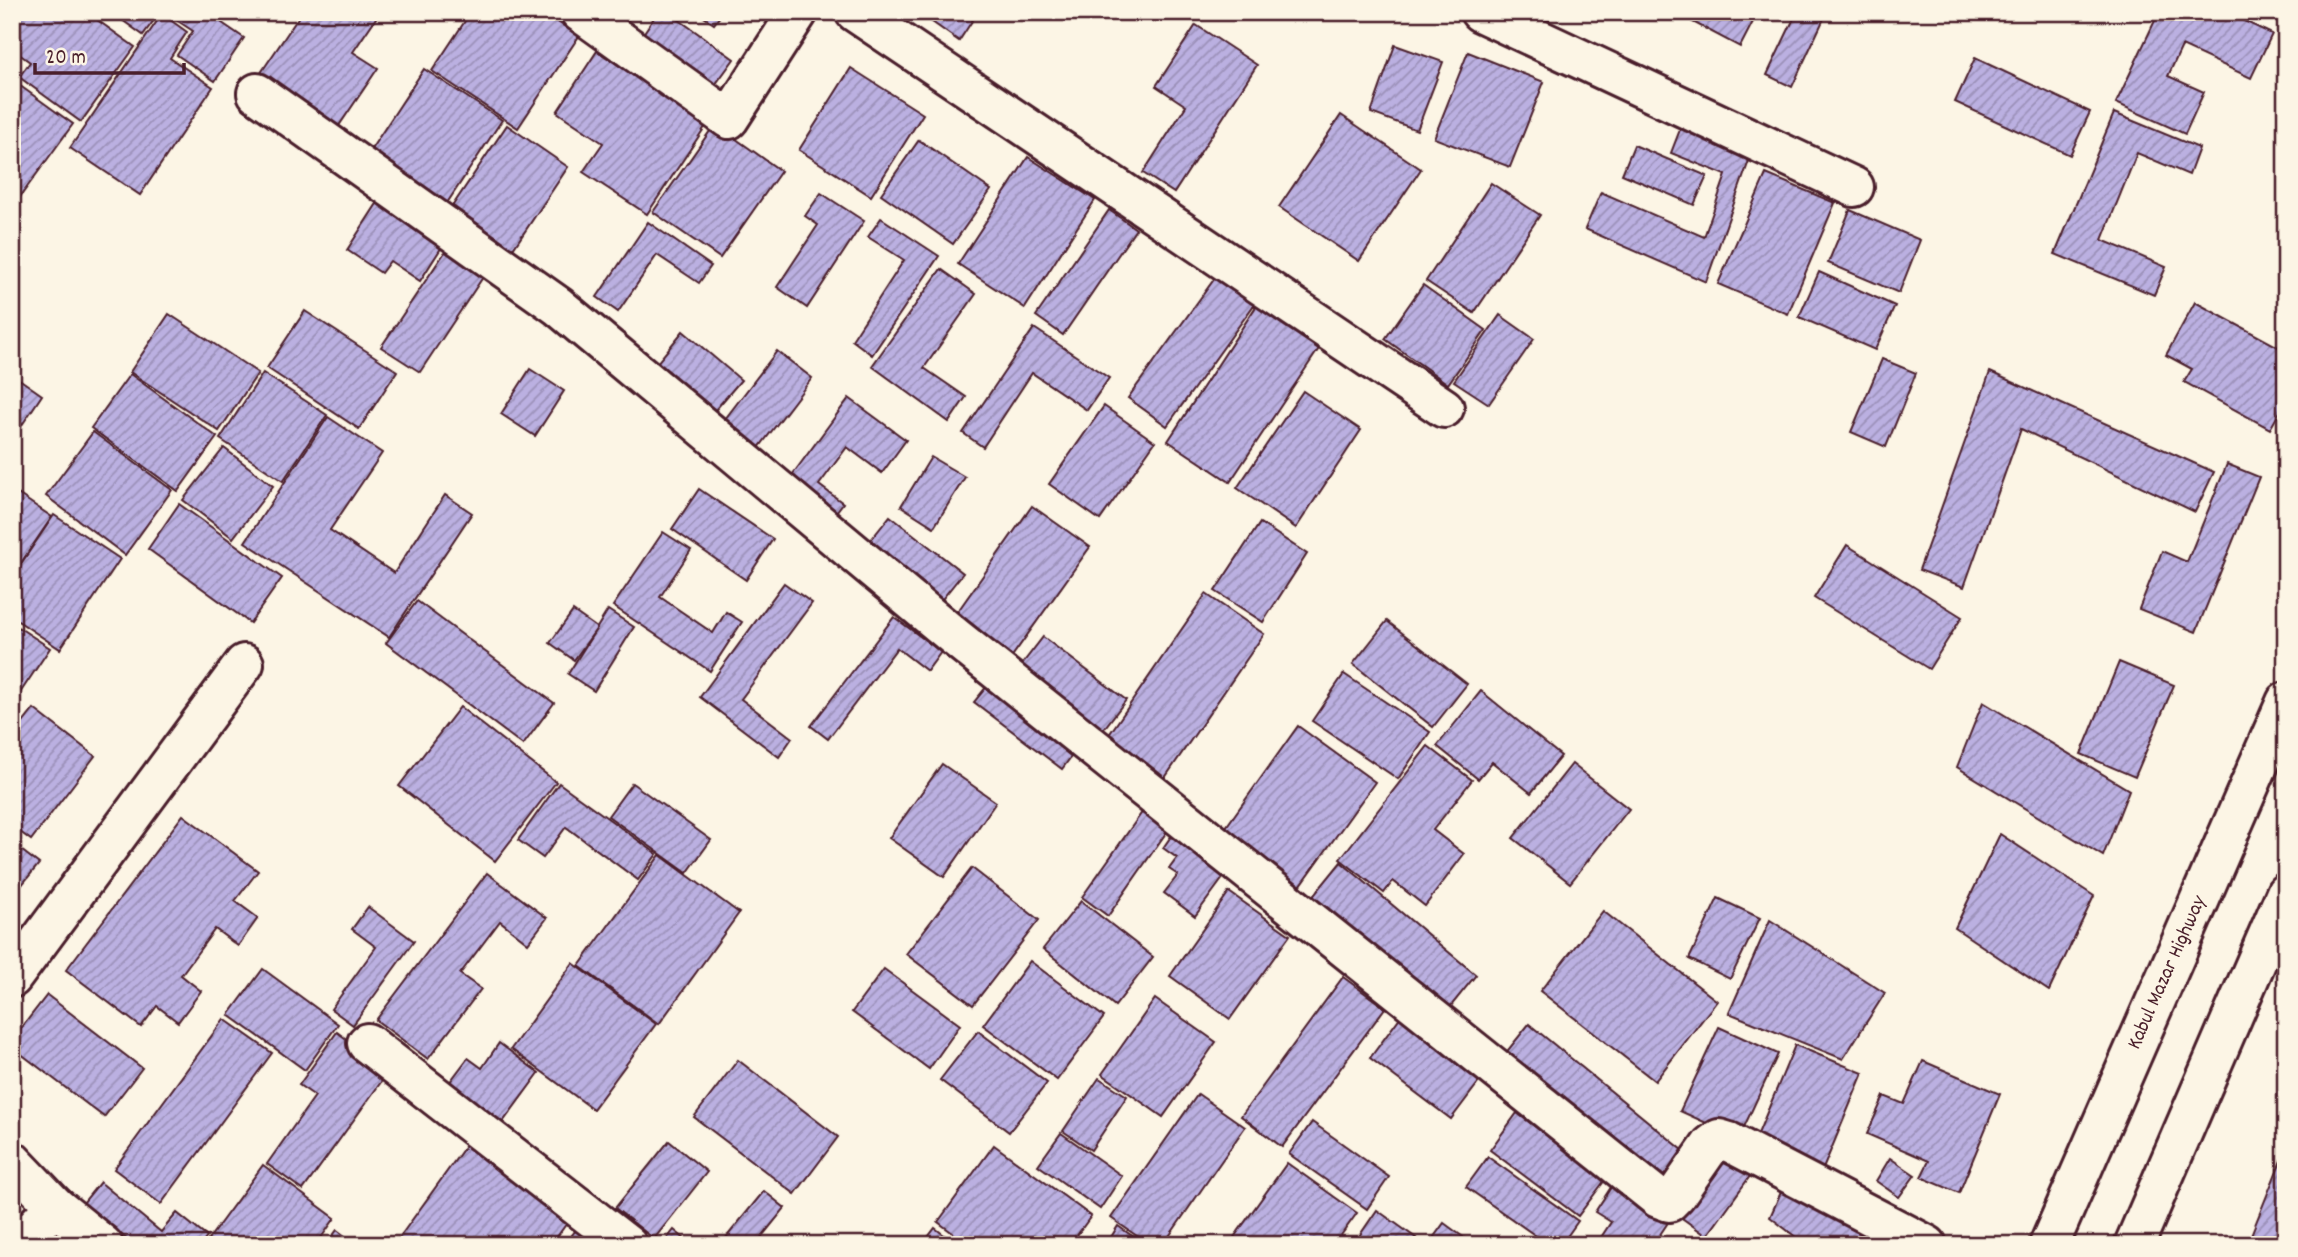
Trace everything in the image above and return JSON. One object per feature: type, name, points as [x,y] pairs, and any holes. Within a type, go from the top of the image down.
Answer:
[{"type":"main road","points":[[580,12],[729,119],[798,12]]},
{"type":"main road","points":[[855,12],[1444,408]]},
{"type":"main road","points":[[1480,12],[1854,187]]},
{"type":"main road","points":[[257,93],[558,306],[955,637],[1658,1198],[1669,1202],[1711,1145],[1719,1139],[1927,1245]]},
{"type":"main road","points":[[12,978],[244,664]]},
{"type":"main road","name":"Kabul Mazar Highway","points":[[2049,1245],[2286,702]]},
{"type":"main road","points":[[2134,1245],[2286,892]]},
{"type":"main road","points":[[367,1043],[627,1245]]},
{"type":"main road","points":[[12,1161],[55,1206],[103,1245]]},
{"type":"main road","points":[[18,1245],[55,1206]]},
{"type":"building","points":[[15,12],[86,12],[135,47],[81,122],[19,77],[30,62],[12,49],[12,16]]},
{"type":"building","points":[[111,12],[160,12],[143,35]]},
{"type":"building","points":[[206,12],[244,38],[215,81],[177,55],[193,31],[167,14]]},
{"type":"building","points":[[302,12],[380,12],[353,52],[378,68],[334,133],[256,80]]},
{"type":"building","points":[[471,12],[542,12],[579,36],[518,128],[432,71]]},
{"type":"building","points":[[658,12],[668,12],[734,59],[715,85],[643,34]]},
{"type":"building","points":[[697,12],[723,12],[714,24]]},
{"type":"building","points":[[918,12],[967,12],[974,18],[959,41]]},
{"type":"building","points":[[1674,12],[1754,12],[1757,14],[1740,47]]},
{"type":"building","points":[[1797,12],[1827,12],[1792,87],[1767,75]]},
{"type":"building","points":[[2159,12],[2225,12],[2272,34],[2251,78],[2182,46],[2168,76],[2204,92],[2185,134],[2116,103]]},
{"type":"building","points":[[2254,12],[2286,12],[2286,25]]},
{"type":"building","points":[[162,14],[187,32],[170,58],[213,87],[140,195],[70,148]]},
{"type":"building","points":[[1196,25],[1257,65],[1174,193],[1143,173],[1186,106],[1156,86]]},
{"type":"building","points":[[1395,45],[1443,62],[1417,130],[1371,113]]},
{"type":"building","points":[[597,51],[707,124],[647,214],[583,172],[603,143],[557,112]]},
{"type":"building","points":[[1468,52],[1544,82],[1510,167],[1434,138]]},
{"type":"building","points":[[1975,58],[2090,112],[2070,155],[1955,102]]},
{"type":"building","points":[[851,68],[923,114],[871,196],[799,150]]},
{"type":"building","points":[[424,69],[502,120],[441,212],[364,160]]},
{"type":"building","points":[[12,80],[73,124],[12,208]]},
{"type":"building","points":[[2114,113],[2199,148],[2189,175],[2137,153],[2102,240],[2166,267],[2154,295],[2055,254]]},
{"type":"building","points":[[1341,115],[1421,169],[1359,261],[1279,207]]},
{"type":"building","points":[[715,124],[781,171],[720,258],[653,212]]},
{"type":"building","points":[[507,125],[568,167],[509,255],[447,214]]},
{"type":"building","points":[[1681,127],[1751,155],[1706,282],[1585,229],[1601,192],[1704,237],[1726,175],[1671,153]]},
{"type":"building","points":[[919,140],[991,190],[953,244],[881,194]]},
{"type":"building","points":[[1634,145],[1707,176],[1694,205],[1622,174]]},
{"type":"building","points":[[1028,157],[1095,200],[1025,308],[958,264]]},
{"type":"building","points":[[1766,174],[1835,203],[1788,314],[1718,284]]},
{"type":"building","points":[[1491,183],[1540,215],[1474,313],[1426,281]]},
{"type":"building","points":[[821,193],[864,221],[807,308],[777,287],[818,225],[805,216]]},
{"type":"building","points":[[380,199],[445,242],[420,281],[390,261],[381,273],[347,250]]},
{"type":"building","points":[[1109,210],[1136,229],[1063,335],[1036,316]]},
{"type":"building","points":[[1850,210],[1920,240],[1899,293],[1828,263]]},
{"type":"building","points":[[881,218],[939,256],[872,355],[852,340],[904,260],[868,237]]},
{"type":"building","points":[[648,222],[711,266],[699,283],[657,255],[618,312],[597,297]]},
{"type":"building","points":[[451,243],[489,268],[420,372],[381,347]]},
{"type":"building","points":[[1223,267],[1261,295],[1167,426],[1128,398]]},
{"type":"building","points":[[941,269],[976,294],[924,368],[966,397],[949,422],[872,366]]},
{"type":"building","points":[[1819,272],[1895,306],[1875,350],[1799,317]]},
{"type":"building","points":[[1423,285],[1486,330],[1448,384],[1385,339]]},
{"type":"building","points":[[2195,302],[2286,351],[2286,401],[2270,429],[2184,382],[2192,369],[2166,355]]},
{"type":"building","points":[[1257,305],[1320,347],[1230,482],[1168,441]]},
{"type":"building","points":[[305,311],[397,371],[359,429],[267,368]]},
{"type":"building","points":[[169,314],[258,373],[219,431],[130,372]]},
{"type":"building","points":[[1500,315],[1534,339],[1489,404],[1454,381]]},
{"type":"building","points":[[1034,328],[1109,378],[1087,410],[1032,373],[983,447],[963,433]]},
{"type":"building","points":[[683,331],[741,380],[705,422],[648,374]]},
{"type":"building","points":[[777,351],[812,378],[758,449],[722,423]]},
{"type":"building","points":[[1882,359],[1916,373],[1886,447],[1851,432]]},
{"type":"building","points":[[530,369],[564,391],[535,436],[501,414]]},
{"type":"building","points":[[1990,372],[2214,472],[2195,512],[2021,429],[1964,587],[1919,570]]},
{"type":"building","points":[[263,373],[327,415],[283,481],[220,439]]},
{"type":"building","points":[[12,374],[42,395],[12,440]]},
{"type":"building","points":[[130,374],[217,437],[178,491],[91,428]]},
{"type":"building","points":[[1303,391],[1361,430],[1296,528],[1237,488]]},
{"type":"building","points":[[849,398],[906,440],[882,473],[847,447],[819,485],[843,503],[830,520],[784,486]]},
{"type":"building","points":[[1104,406],[1155,442],[1100,520],[1049,484]]},
{"type":"building","points":[[328,417],[382,453],[330,530],[394,573],[445,495],[472,513],[389,637],[245,542]]},
{"type":"building","points":[[93,432],[172,490],[125,555],[46,496]]},
{"type":"building","points":[[224,448],[273,486],[233,538],[183,500]]},
{"type":"building","points":[[931,457],[965,477],[934,527],[901,506]]},
{"type":"building","points":[[2227,464],[2259,477],[2196,632],[2139,609],[2162,551],[2187,562]]},
{"type":"building","points":[[699,489],[773,539],[746,580],[672,529]]},
{"type":"building","points":[[12,490],[52,517],[12,576]]},
{"type":"building","points":[[179,504],[282,578],[250,623],[148,549]]},
{"type":"building","points":[[1032,506],[1090,547],[1008,662],[951,621]]},
{"type":"building","points":[[54,515],[120,559],[60,649],[12,617],[12,577]]},
{"type":"building","points":[[890,516],[963,573],[939,603],[866,546]]},
{"type":"building","points":[[1260,523],[1307,554],[1263,622],[1215,591]]},
{"type":"building","points":[[663,532],[691,550],[660,597],[713,633],[726,612],[742,622],[710,671],[613,606]]},
{"type":"building","points":[[1847,545],[1962,617],[1929,669],[1814,598]]},
{"type":"building","points":[[784,583],[812,603],[741,699],[792,738],[779,757],[700,697]]},
{"type":"building","points":[[1206,594],[1264,634],[1162,782],[1104,742]]},
{"type":"building","points":[[417,601],[554,703],[523,745],[386,643]]},
{"type":"building","points":[[608,610],[634,627],[594,691],[568,674]]},
{"type":"building","points":[[573,611],[597,628],[574,660],[550,643]]},
{"type":"building","points":[[894,617],[941,652],[927,671],[897,648],[828,739],[811,726]]},
{"type":"building","points":[[1387,621],[1467,684],[1433,727],[1353,664]]},
{"type":"building","points":[[12,623],[50,648],[12,705]]},
{"type":"building","points":[[1043,637],[1126,700],[1099,735],[1016,672]]},
{"type":"building","points":[[2119,662],[2174,685],[2135,777],[2081,754]]},
{"type":"building","points":[[1344,674],[1430,732],[1398,779],[1312,721]]},
{"type":"building","points":[[992,680],[1079,746],[1062,769],[974,702]]},
{"type":"building","points":[[1481,691],[1561,756],[1531,793],[1492,762],[1478,779],[1437,746]]},
{"type":"building","points":[[1983,702],[2129,790],[2103,856],[1957,767]]},
{"type":"building","points":[[460,707],[556,782],[495,861],[399,786]]},
{"type":"building","points":[[34,709],[95,756],[31,840],[12,826],[12,737]]},
{"type":"building","points":[[1298,726],[1375,782],[1298,889],[1221,834]]},
{"type":"building","points":[[1428,746],[1472,780],[1433,830],[1464,854],[1425,906],[1393,881],[1384,893],[1340,859]]},
{"type":"building","points":[[942,764],[996,802],[944,877],[889,838]]},
{"type":"building","points":[[1572,764],[1629,809],[1570,883],[1513,838]]},
{"type":"building","points":[[559,783],[657,854],[638,880],[566,827],[543,858],[518,840]]},
{"type":"building","points":[[632,783],[711,840],[687,873],[608,816]]},
{"type":"building","points":[[1143,811],[1168,830],[1108,916],[1082,897]]},
{"type":"building","points":[[183,815],[258,871],[235,901],[258,918],[238,946],[215,929],[181,975],[201,991],[178,1022],[157,1006],[141,1027],[66,970]]},
{"type":"building","points":[[2000,834],[2094,896],[2049,991],[1955,928]]},
{"type":"building","points":[[1172,835],[1226,874],[1195,916],[1164,893],[1178,875],[1169,869],[1177,858],[1163,848]]},
{"type":"building","points":[[12,843],[39,864],[12,897]]},
{"type":"building","points":[[660,855],[739,913],[659,1024],[579,966]]},
{"type":"building","points":[[1341,862],[1476,975],[1442,1017],[1306,905]]},
{"type":"building","points":[[972,868],[1039,920],[973,1005],[906,954]]},
{"type":"building","points":[[487,873],[547,918],[528,943],[500,921],[460,974],[481,989],[428,1059],[376,1020]]},
{"type":"building","points":[[1229,892],[1290,935],[1230,1019],[1170,976]]},
{"type":"building","points":[[1718,898],[1760,918],[1730,979],[1689,959]]},
{"type":"building","points":[[1081,901],[1153,957],[1115,1006],[1043,949]]},
{"type":"building","points":[[368,907],[414,941],[353,1025],[331,1009],[376,947],[352,929]]},
{"type":"building","points":[[1603,911],[1717,1001],[1655,1081],[1540,991]]},
{"type":"building","points":[[1770,920],[1885,993],[1843,1059],[1729,1013]]},
{"type":"building","points":[[1030,961],[1104,1017],[1057,1080],[983,1025]]},
{"type":"building","points":[[573,963],[656,1024],[593,1109],[511,1049]]},
{"type":"building","points":[[263,969],[338,1024],[305,1070],[229,1015]]},
{"type":"building","points":[[884,969],[960,1025],[929,1069],[852,1012]]},
{"type":"building","points":[[1343,977],[1385,1008],[1282,1147],[1241,1116]]},
{"type":"building","points":[[47,995],[142,1068],[104,1117],[12,1047],[12,1040]]},
{"type":"building","points":[[1155,999],[1216,1042],[1163,1117],[1102,1074]]},
{"type":"building","points":[[1401,1016],[1482,1078],[1451,1119],[1370,1058]]},
{"type":"building","points":[[224,1019],[272,1053],[161,1204],[114,1169]]},
{"type":"building","points":[[1529,1024],[1695,1160],[1665,1196],[1500,1060]]},
{"type":"building","points":[[1719,1027],[1778,1054],[1739,1138],[1680,1111]]},
{"type":"building","points":[[978,1031],[1047,1083],[1009,1132],[940,1080]]},
{"type":"building","points":[[337,1032],[389,1071],[303,1190],[267,1164],[315,1096],[299,1085]]},
{"type":"building","points":[[499,1043],[539,1073],[500,1126],[446,1087],[468,1058],[482,1068]]},
{"type":"building","points":[[1795,1045],[1863,1073],[1823,1169],[1755,1141]]},
{"type":"building","points":[[738,1060],[838,1137],[795,1194],[694,1117]]},
{"type":"building","points":[[1923,1061],[2000,1094],[1959,1193],[1921,1177],[1929,1161],[1867,1134],[1884,1096],[1904,1104]]},
{"type":"building","points":[[1099,1078],[1127,1096],[1091,1150],[1063,1131]]},
{"type":"building","points":[[1198,1094],[1245,1127],[1163,1245],[1150,1245],[1111,1218]]},
{"type":"building","points":[[1517,1113],[1605,1180],[1578,1216],[1490,1150]]},
{"type":"building","points":[[1312,1122],[1389,1177],[1367,1209],[1289,1154]]},
{"type":"building","points":[[1061,1133],[1122,1176],[1100,1209],[1038,1165]]},
{"type":"building","points":[[469,1141],[572,1216],[551,1245],[394,1245]]},
{"type":"building","points":[[669,1141],[707,1172],[654,1239],[615,1208]]},
{"type":"building","points":[[994,1145],[1091,1216],[1070,1245],[969,1245],[938,1222]]},
{"type":"building","points":[[2286,1148],[2286,1245],[2247,1245]]},
{"type":"building","points":[[1718,1154],[1750,1176],[1707,1236],[1675,1213]]},
{"type":"building","points":[[1488,1157],[1578,1221],[1561,1245],[1549,1245],[1466,1187]]},
{"type":"building","points":[[1890,1158],[1915,1175],[1899,1197],[1876,1181]]},
{"type":"building","points":[[1287,1163],[1357,1213],[1334,1245],[1232,1245],[1230,1243]]},
{"type":"building","points":[[263,1165],[335,1218],[316,1245],[215,1245],[208,1240]]},
{"type":"building","points":[[1617,1178],[1673,1215],[1653,1245],[1596,1245],[1611,1222],[1595,1212]]},
{"type":"building","points":[[100,1182],[161,1232],[177,1213],[207,1237],[201,1245],[134,1245],[83,1203]]},
{"type":"building","points":[[1785,1183],[1883,1245],[1806,1245],[1770,1217]]},
{"type":"building","points":[[764,1191],[785,1208],[755,1245],[720,1245]]},
{"type":"building","points":[[1377,1210],[1416,1238],[1411,1245],[1353,1245]]},
{"type":"building","points":[[1444,1223],[1474,1245],[1428,1245]]},
{"type":"building","points":[[580,1225],[604,1245],[564,1245]]},
{"type":"building","points":[[1118,1226],[1145,1245],[1106,1245]]},
{"type":"building","points":[[935,1228],[957,1245],[922,1245]]},
{"type":"building","points":[[337,1230],[357,1245],[326,1245]]},
{"type":"building","points":[[674,1230],[692,1245],[662,1245]]}]
